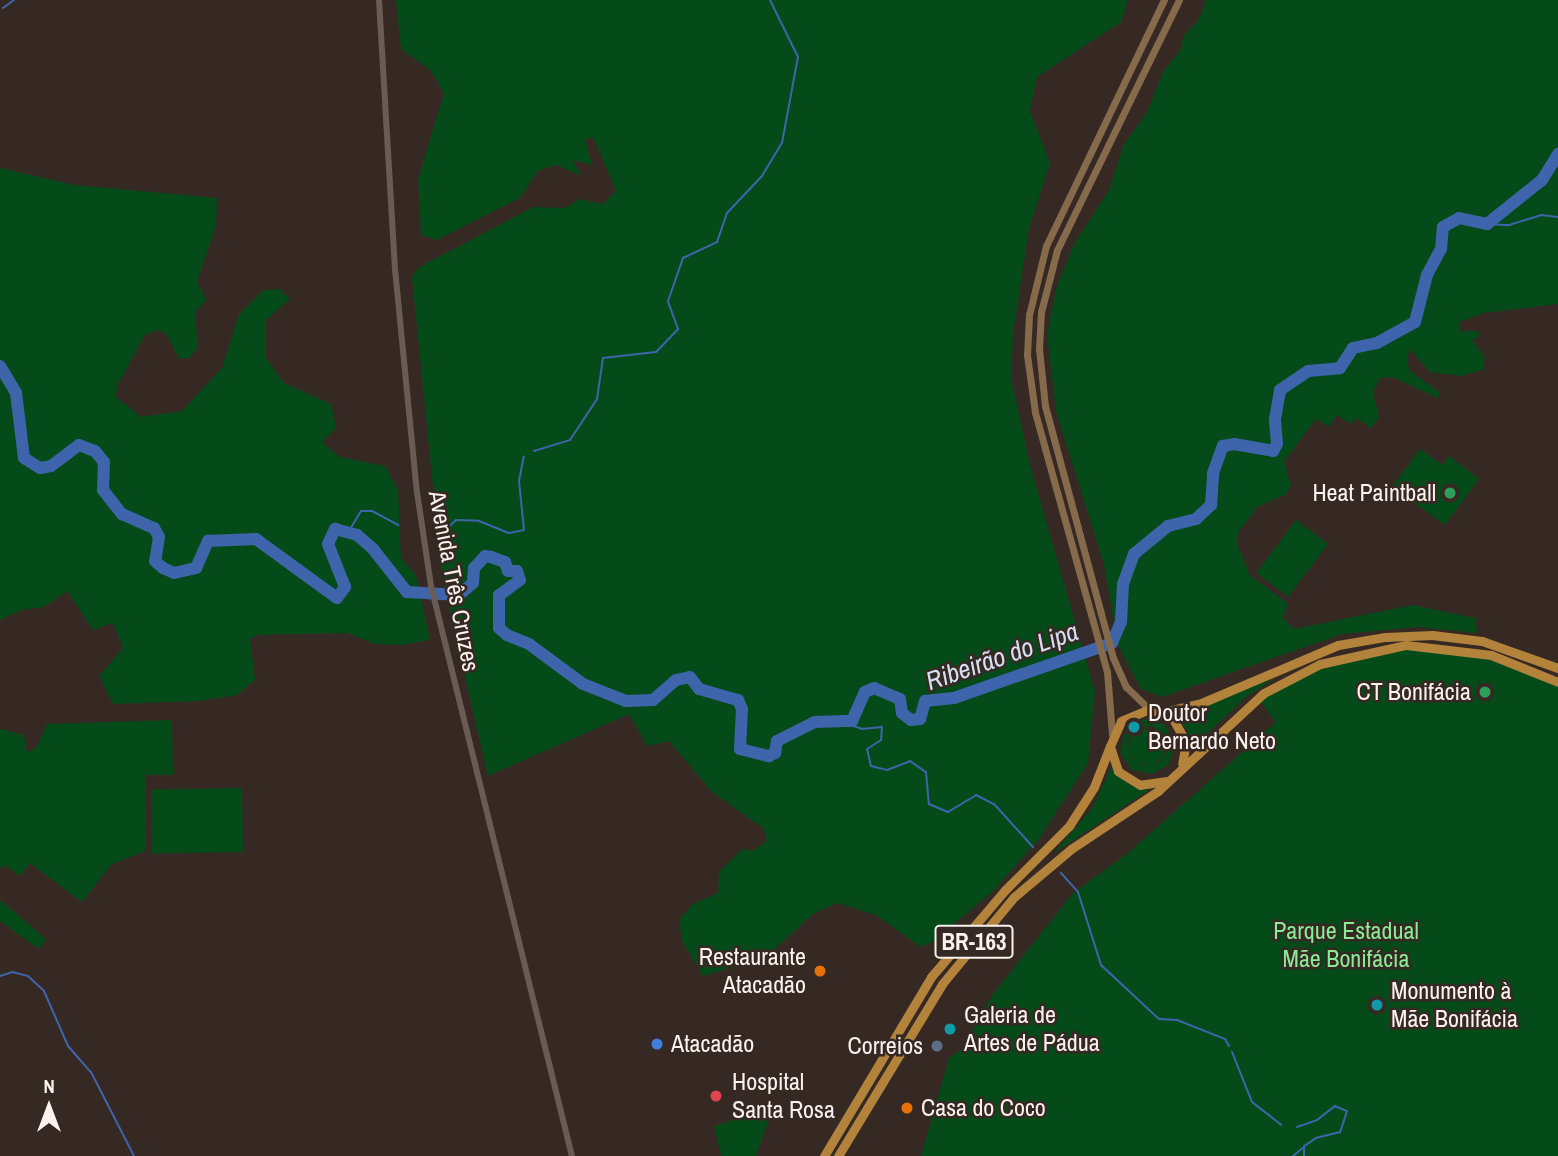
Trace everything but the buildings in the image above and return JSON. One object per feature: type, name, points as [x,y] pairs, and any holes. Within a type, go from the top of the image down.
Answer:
[{"type":"highway","points":[[1112,734],[1126,716],[1149,709],[1163,712],[1199,704],[1326,649],[1385,637],[1432,635],[1482,641],[1558,668]]},
{"type":"highway","name":"BR-163","points":[[838,1156],[908,1035],[977,939],[1053,863],[1168,781],[1264,693],[1320,664],[1363,652],[1406,645],[1452,648],[1513,662],[1558,682]]},
{"type":"highway","points":[[1163,712],[1184,733],[1186,752],[1179,770]]},
{"type":"highway","name":"BR-163","points":[[824,1156],[931,977],[1005,890],[1069,826],[1094,787],[1112,734]]},
{"type":"highway","points":[[1110,746],[1118,771],[1132,782],[1149,785],[1168,781]]},
{"type":"main road","points":[[1112,734],[1104,660],[1037,423],[1027,355],[1029,316],[1046,246],[1164,0]]},
{"type":"main road","points":[[1149,709],[1126,687],[1113,657],[1045,406],[1039,349],[1041,312],[1068,224],[1179,0]]},
{"type":"street","name":"Avenida Três Cruzes","points":[[379,0],[397,282],[417,492],[431,586],[572,1156]]},
{"type":"green space","points":[[396,0],[1128,0],[1121,22],[1037,77],[1030,111],[1050,163],[1029,228],[1013,334],[1011,379],[1031,469],[1095,691],[1088,763],[1039,839],[993,891],[934,941],[921,947],[876,915],[837,903],[813,914],[767,956],[703,976],[682,941],[679,920],[693,904],[718,893],[719,872],[742,849],[752,851],[767,841],[763,828],[711,791],[669,741],[647,746],[629,714],[488,776],[442,576],[412,278],[418,268],[533,207],[565,208],[579,199],[603,204],[616,191],[593,137],[585,140],[592,165],[573,160],[581,176],[556,165],[538,171],[520,198],[437,240],[421,235],[418,179],[444,93],[430,70],[401,49]]},
{"type":"green space","points":[[1206,0],[1558,0],[1558,304],[1484,313],[1459,322],[1459,331],[1477,331],[1480,336],[1472,340],[1485,358],[1483,370],[1462,376],[1430,372],[1411,350],[1407,356],[1409,370],[1440,393],[1438,398],[1392,377],[1380,378],[1373,392],[1379,417],[1371,428],[1356,418],[1351,424],[1337,415],[1329,427],[1316,419],[1284,462],[1291,485],[1287,494],[1257,507],[1238,533],[1238,546],[1250,575],[1288,604],[1283,618],[1294,629],[1413,605],[1475,618],[1477,633],[1418,627],[1342,634],[1162,697],[1141,689],[1118,645],[1104,565],[1056,411],[1047,334],[1056,289],[1073,246],[1110,188],[1123,146],[1147,112],[1164,70],[1180,51],[1184,36],[1199,19]]},
{"type":"green space","points":[[0,168],[74,185],[217,198],[216,226],[197,282],[206,300],[195,312],[198,348],[189,358],[179,359],[167,335],[158,330],[145,335],[117,386],[116,397],[141,417],[182,411],[222,368],[239,314],[264,290],[279,289],[290,299],[266,320],[266,358],[284,383],[331,404],[336,428],[322,442],[340,457],[385,466],[398,490],[401,558],[416,575],[430,640],[401,645],[375,644],[347,633],[257,635],[250,639],[255,680],[237,695],[199,701],[113,704],[99,676],[123,648],[113,623],[93,630],[67,591],[44,607],[22,610],[0,620]]},
{"type":"green space","points":[[1420,449],[1442,465],[1449,456],[1479,479],[1445,525],[1392,487]]},
{"type":"green space","points":[[1296,520],[1328,544],[1288,597],[1256,573]]},
{"type":"green space","name":"Parque Estadual Mãe Bonifácia","points":[[1407,649],[1475,655],[1558,684],[1558,1156],[921,1156],[949,1058],[963,1048],[993,994],[1073,893],[1128,853],[1276,722],[1260,701],[1294,680],[1333,664]]},
{"type":"green space","points":[[1274,678],[1245,698],[1190,749],[1187,730],[1176,716]]},
{"type":"green space","points":[[1143,719],[1164,724],[1175,743],[1169,764],[1152,774],[1132,770],[1120,752],[1126,729]],"holes":[[[1152,726],[1164,734],[1168,750],[1159,763],[1143,766],[1131,758],[1127,741],[1137,728]]]},
{"type":"green space","points":[[172,720],[173,775],[145,775],[146,851],[112,864],[82,902],[30,863],[20,876],[6,866],[0,868],[0,729],[24,735],[27,752],[36,748],[47,724]]},
{"type":"green space","points":[[1147,729],[1160,734],[1165,747],[1160,760],[1147,765],[1134,760],[1129,747],[1134,734]]},
{"type":"green space","points":[[1111,768],[1131,786],[1150,789],[1053,854],[1093,807]]},
{"type":"green space","points":[[242,788],[243,852],[152,854],[151,790]]},
{"type":"green space","points":[[0,900],[46,939],[39,949],[0,921]]},
{"type":"green space","points":[[773,1108],[756,1156],[721,1156],[714,1126]]},
{"type":"waterway","points":[[3,8],[14,0]]},
{"type":"waterway","points":[[534,451],[570,440],[597,399],[603,358],[656,352],[678,329],[668,301],[683,258],[717,242],[727,213],[762,176],[782,143],[798,57],[770,0]]},
{"type":"waterway","name":"Ribeirão do Lipa","points":[[0,366],[16,393],[24,458],[40,468],[51,466],[79,445],[95,451],[104,462],[103,490],[122,514],[154,528],[159,537],[155,561],[163,568],[174,573],[196,568],[208,541],[256,539],[337,598],[345,587],[328,544],[335,529],[357,535],[373,549],[407,592],[459,595],[473,583],[474,568],[485,556],[491,557],[505,562],[508,571],[517,571],[520,580],[499,595],[499,628],[507,635],[529,644],[583,684],[626,701],[653,700],[676,680],[690,677],[699,689],[738,700],[742,709],[740,749],[769,756],[775,753],[777,741],[815,722],[852,721],[865,692],[874,688],[900,699],[902,713],[911,720],[920,719],[925,701],[954,698],[1112,643],[1121,622],[1123,584],[1134,554],[1168,526],[1196,519],[1211,505],[1213,473],[1223,446],[1234,444],[1273,451],[1277,444],[1275,419],[1280,390],[1308,371],[1340,368],[1353,348],[1377,343],[1415,322],[1427,275],[1441,249],[1443,227],[1459,218],[1487,224],[1542,180],[1558,154]]},
{"type":"waterway","points":[[1487,224],[1509,225],[1541,215],[1558,217]]},
{"type":"waterway","points":[[440,535],[456,520],[479,521],[509,533],[524,530],[519,481],[524,456]]},
{"type":"waterway","points":[[349,531],[361,511],[372,511],[398,525]]},
{"type":"waterway","points":[[841,722],[862,729],[882,727],[881,740],[867,749],[871,766],[887,770],[910,761],[926,772],[929,804],[948,812],[976,795],[994,804],[1033,847]]},
{"type":"waterway","points":[[1061,873],[1078,892],[1101,965],[1159,1019],[1177,1020],[1225,1039],[1229,1046]]},
{"type":"waterway","points":[[0,976],[12,972],[28,976],[44,991],[68,1046],[91,1072],[134,1156]]},
{"type":"waterway","points":[[1232,1052],[1252,1102],[1281,1125]]},
{"type":"waterway","points":[[1297,1127],[1317,1120],[1335,1106],[1347,1111],[1340,1132],[1316,1138],[1304,1146],[1304,1156]]},
{"type":"waterway","points":[[1293,1156],[1303,1148]]},
{"type":"place","name":"Heat Paintball","points":[[1450,493]]},
{"type":"place","name":"CT Bonifácia","points":[[1485,692]]},
{"type":"place","name":"Doutor Bernardo Neto","points":[[1134,727]]},
{"type":"place","name":"Restaurante Atacadão","points":[[820,971]]},
{"type":"place","name":"Monumento à Mãe Bonifácia","points":[[1377,1005]]},
{"type":"place","name":"Galeria de Artes de Pádua","points":[[950,1029]]},
{"type":"place","name":"Atacadão","points":[[657,1044]]},
{"type":"place","name":"Correios","points":[[937,1046]]},
{"type":"place","name":"Hospital Santa Rosa","points":[[716,1096]]},
{"type":"place","name":"Casa do Coco","points":[[907,1108]]}]
